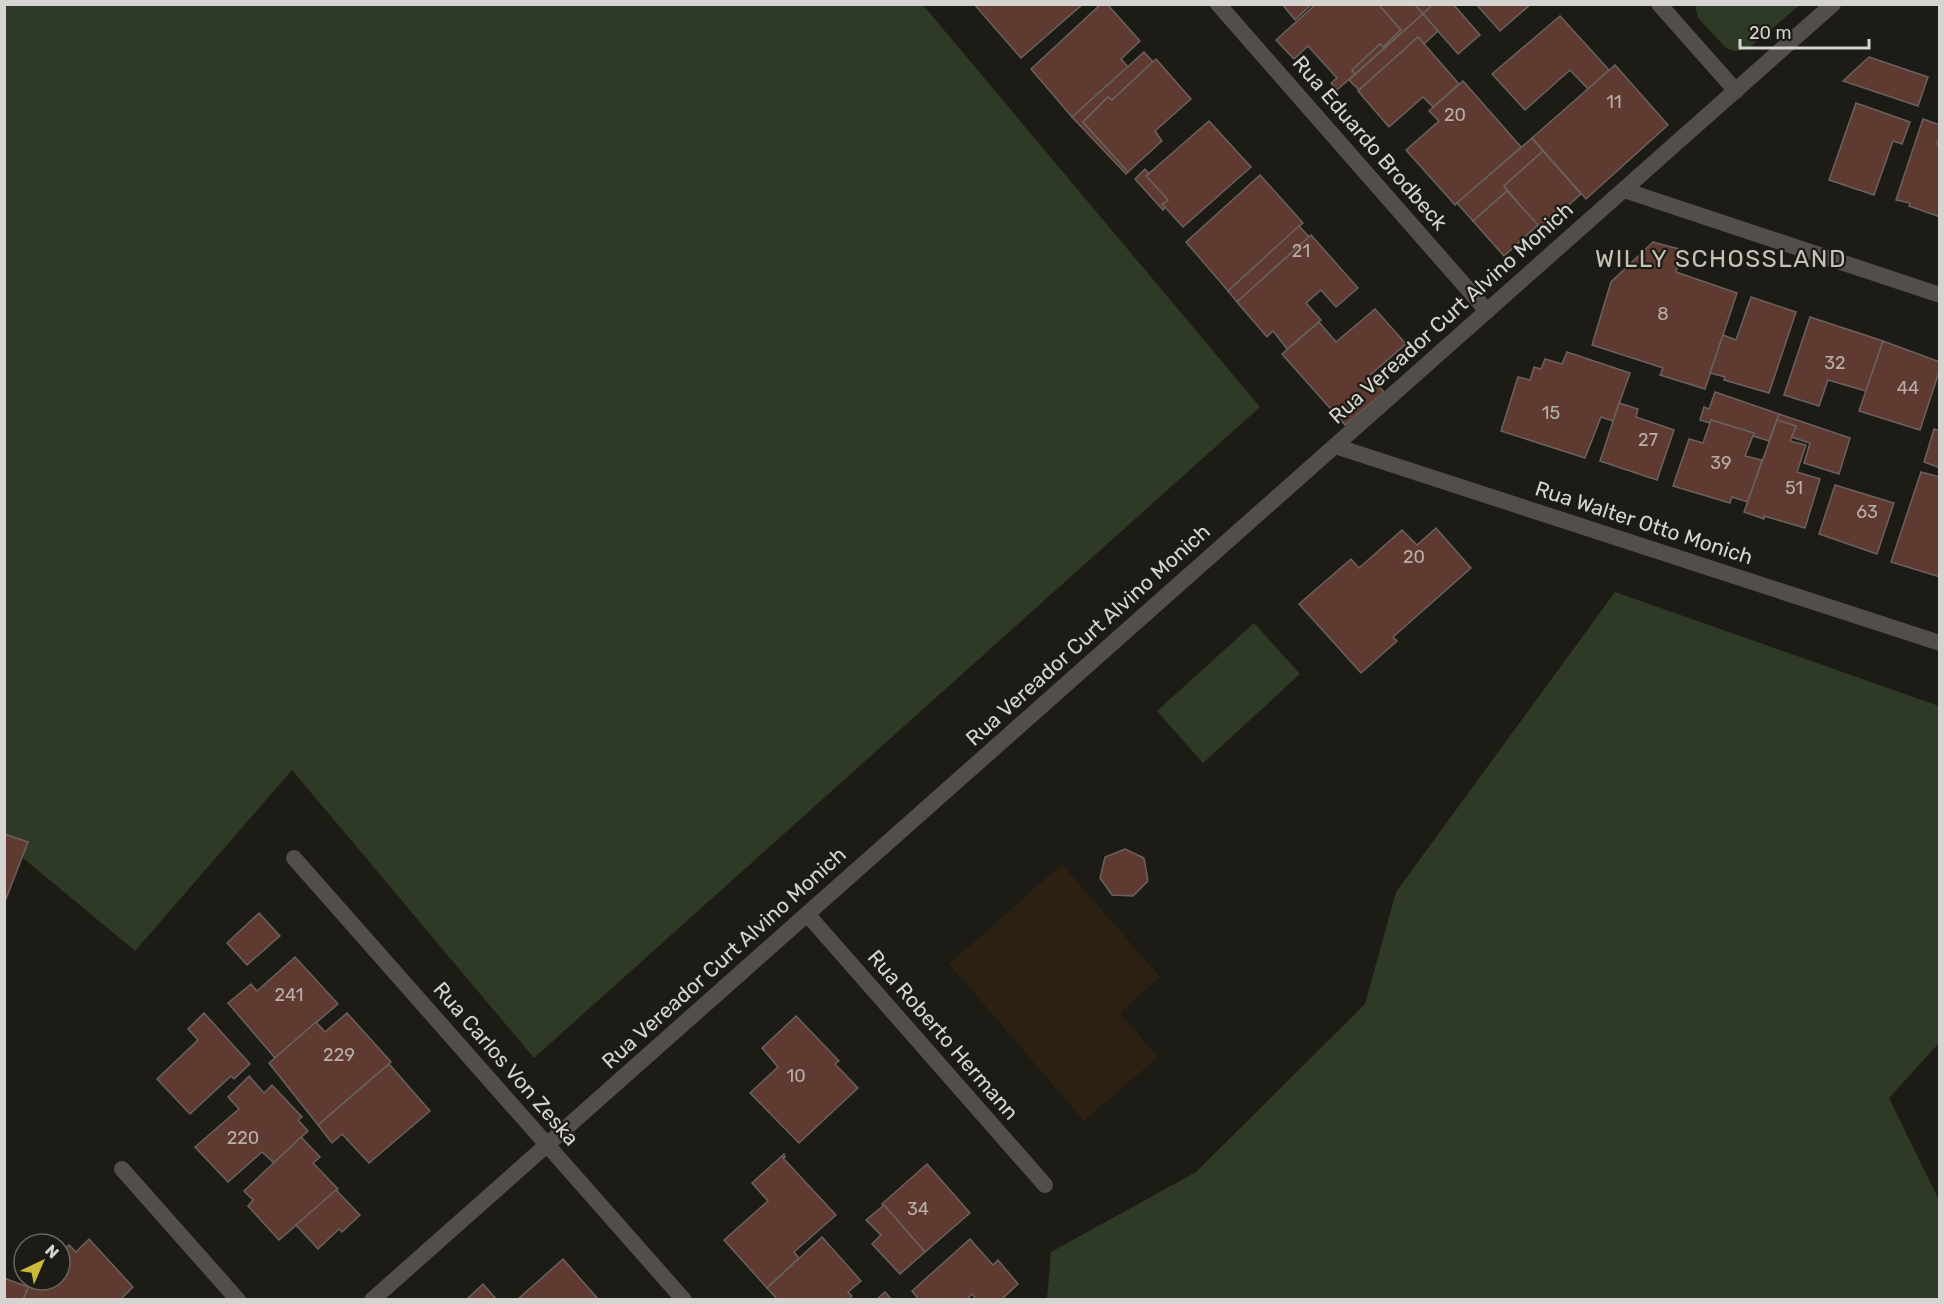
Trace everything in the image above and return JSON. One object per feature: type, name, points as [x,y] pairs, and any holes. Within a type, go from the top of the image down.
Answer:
[{"type":"street","name":"Rua Eduardo Brodbeck","points":[[1218,4],[1487,311]]},
{"type":"street","name":"Rua Vereador Curt Alvino Monich","points":[[372,1299],[1833,4]]},
{"type":"street","points":[[1661,5],[1736,91]]},
{"type":"street","points":[[1624,190],[1940,295]]},
{"type":"street","name":"Rua Walter Otto Monich","points":[[1335,446],[1940,643]]},
{"type":"street","name":"Rua Carlos Von Zeska","points":[[294,858],[684,1299]]},
{"type":"street","name":"Rua Roberto Hermann","points":[[807,914],[1045,1185]]},
{"type":"street","points":[[122,1169],[238,1299]]},
{"type":"shaded area","points":[[1062,864],[1160,977],[1120,1013],[1158,1057],[1084,1121],[949,964]]},
{"type":"green space","points":[[1695,4],[1800,5],[1748,49],[1735,51],[1726,48],[1698,18]]},
{"type":"green space","points":[[4,5],[923,5],[1260,407],[534,1058],[292,770],[135,951],[5,843]]},
{"type":"green space","points":[[1615,592],[1939,706],[1939,1043],[1889,1098],[1939,1200],[1939,1299],[1047,1299],[1051,1252],[1196,1172],[1365,1004],[1396,892]]},
{"type":"green space","points":[[1254,623],[1300,674],[1203,763],[1157,711]]},
{"type":"building","points":[[974,4],[1083,4],[1021,58]]},
{"type":"building","points":[[1101,4],[1107,4],[1140,41],[1121,59],[1128,67],[1072,117],[1031,69]]},
{"type":"building","points":[[1282,4],[1312,4],[1295,20]]},
{"type":"building","points":[[1316,4],[1378,4],[1401,30],[1383,47],[1380,44],[1352,70],[1355,74],[1337,90],[1331,83],[1337,78],[1308,46],[1294,59],[1276,40]]},
{"type":"building","points":[[1378,4],[1414,4],[1423,14],[1355,74],[1352,70],[1380,44],[1383,47],[1401,30]]},
{"type":"building","points":[[1414,4],[1433,4],[1423,14]]},
{"type":"building","points":[[1433,4],[1453,4],[1480,35],[1458,54],[1423,14]]},
{"type":"building","points":[[1476,4],[1531,4],[1500,31]]},
{"type":"building","points":[[1423,14],[1438,31],[1424,44],[1418,37],[1359,90],[1349,80]]},
{"type":"building","points":[[1560,16],[1609,70],[1588,89],[1570,70],[1525,110],[1492,74]]},
{"type":"building","points":[[1418,37],[1459,84],[1433,107],[1423,97],[1389,127],[1358,91]]},
{"type":"building","points":[[1144,52],[1153,62],[1112,100],[1108,97],[1083,122],[1128,172],[1126,174],[1072,117]]},
{"type":"building","points":[[1869,57],[1928,77],[1918,106],[1843,81]]},
{"type":"building","points":[[1156,59],[1191,99],[1155,131],[1162,141],[1128,172],[1083,122],[1108,97],[1112,100]]},
{"type":"building","points":[[1615,65],[1668,125],[1586,199],[1532,138]]},
{"type":"building","points":[[1463,81],[1521,147],[1455,205],[1406,150],[1439,121],[1429,111]]},
{"type":"building","points":[[1856,103],[1910,122],[1902,144],[1893,141],[1874,195],[1829,180]]},
{"type":"building","points":[[1923,119],[1940,125],[1937,144],[1940,145],[1940,217],[1909,206],[1910,203],[1896,200]]},
{"type":"building","points":[[1209,121],[1251,167],[1183,227],[1162,204],[1168,200],[1146,176]]},
{"type":"building","points":[[1532,138],[1543,151],[1504,186],[1507,191],[1473,221],[1457,203]]},
{"type":"building","points":[[1543,151],[1581,194],[1541,230],[1504,186]]},
{"type":"building","points":[[1145,169],[1149,174],[1146,176],[1168,200],[1162,204],[1165,207],[1163,210],[1135,179]]},
{"type":"building","points":[[1260,175],[1303,223],[1228,291],[1186,242]]},
{"type":"building","points":[[1507,191],[1538,225],[1504,256],[1473,221]]},
{"type":"building","points":[[1299,226],[1309,237],[1237,302],[1228,291]]},
{"type":"building","points":[[1311,235],[1358,288],[1336,307],[1321,290],[1306,303],[1321,320],[1287,349],[1273,331],[1267,337],[1237,302]]},
{"type":"building","points":[[1653,242],[1683,250],[1676,272],[1737,293],[1705,389],[1660,375],[1663,368],[1592,345],[1611,282]]},
{"type":"building","points":[[1751,297],[1796,312],[1769,393],[1724,380],[1725,377],[1710,373],[1723,335],[1736,340]]},
{"type":"building","points":[[1375,309],[1406,344],[1369,376],[1384,392],[1345,425],[1282,354],[1319,322],[1336,342]]},
{"type":"building","points":[[1810,317],[1883,341],[1866,391],[1828,380],[1819,406],[1784,395]]},
{"type":"building","points":[[1883,341],[1940,362],[1940,369],[1920,430],[1859,411]]},
{"type":"building","points":[[1567,352],[1630,373],[1613,421],[1601,417],[1585,458],[1501,431],[1518,377],[1530,380],[1534,367],[1541,369],[1545,359],[1562,364]]},
{"type":"building","points":[[1715,392],[1779,414],[1769,441],[1753,436],[1754,433],[1711,420],[1710,423],[1700,420],[1704,407],[1709,409]]},
{"type":"building","points":[[1619,403],[1638,409],[1636,417],[1674,430],[1657,480],[1600,461]]},
{"type":"building","points":[[1779,414],[1850,438],[1839,474],[1804,463],[1810,443],[1791,437],[1796,426],[1777,420]]},
{"type":"building","points":[[1711,420],[1754,433],[1745,456],[1762,460],[1748,502],[1732,497],[1730,503],[1673,486],[1689,439],[1703,443]]},
{"type":"building","points":[[1777,420],[1796,426],[1790,441],[1806,445],[1797,472],[1820,479],[1805,528],[1744,512]]},
{"type":"building","points":[[1934,429],[1940,431],[1940,468],[1924,462]]},
{"type":"building","points":[[1921,472],[1940,477],[1940,577],[1891,562]]},
{"type":"building","points":[[1835,485],[1894,503],[1877,554],[1819,534]]},
{"type":"building","points":[[1436,528],[1471,568],[1393,637],[1397,641],[1361,673],[1299,604],[1351,559],[1359,568],[1402,530],[1417,545]]},
{"type":"building","points":[[4,834],[28,842],[4,904]]},
{"type":"building","points":[[1125,849],[1144,858],[1148,881],[1133,896],[1112,895],[1100,878],[1105,857]]},
{"type":"building","points":[[259,913],[280,936],[247,965],[227,943]]},
{"type":"building","points":[[295,957],[338,1004],[275,1058],[228,1003],[251,984],[257,991]]},
{"type":"building","points":[[204,1013],[250,1064],[234,1079],[231,1076],[190,1114],[157,1079],[198,1040],[188,1029]]},
{"type":"building","points":[[347,1013],[391,1062],[318,1125],[269,1063],[316,1022],[325,1032]]},
{"type":"building","points":[[796,1016],[839,1061],[835,1064],[858,1088],[799,1143],[750,1093],[778,1067],[762,1048]]},
{"type":"building","points":[[389,1064],[430,1111],[369,1163],[342,1134],[332,1143],[318,1125]]},
{"type":"building","points":[[249,1076],[264,1093],[272,1085],[302,1117],[298,1120],[308,1131],[274,1163],[262,1152],[228,1182],[195,1147],[239,1109],[228,1097]]},
{"type":"building","points":[[301,1137],[320,1157],[313,1163],[338,1189],[279,1240],[248,1206],[253,1200],[244,1191]]},
{"type":"building","points":[[784,1154],[783,1158],[836,1215],[794,1252],[799,1258],[767,1288],[724,1240],[768,1201],[752,1183]]},
{"type":"building","points":[[927,1164],[970,1213],[925,1252],[882,1204]]},
{"type":"building","points":[[336,1190],[360,1215],[342,1232],[339,1229],[318,1249],[296,1225]]},
{"type":"building","points":[[884,1205],[925,1252],[900,1274],[872,1244],[881,1235],[866,1220]]},
{"type":"building","points":[[822,1237],[861,1281],[848,1292],[852,1296],[848,1300],[778,1300],[767,1288]]},
{"type":"building","points":[[89,1239],[133,1287],[120,1300],[23,1300],[26,1292],[72,1292],[72,1248],[76,1252]]},
{"type":"building","points":[[970,1239],[993,1265],[998,1260],[1018,1284],[1001,1300],[977,1300],[972,1294],[966,1300],[919,1300],[912,1291]]},
{"type":"building","points":[[563,1259],[599,1300],[517,1300]]},
{"type":"building","points":[[4,1278],[12,1281],[12,1292],[26,1292],[23,1300],[4,1300]]},
{"type":"building","points":[[483,1284],[497,1300],[466,1300]]},
{"type":"building","points":[[885,1292],[892,1300],[876,1300]]},
{"type":"district","name":"WILLY SCHOSSLAND","points":[[1721,259]]}]
